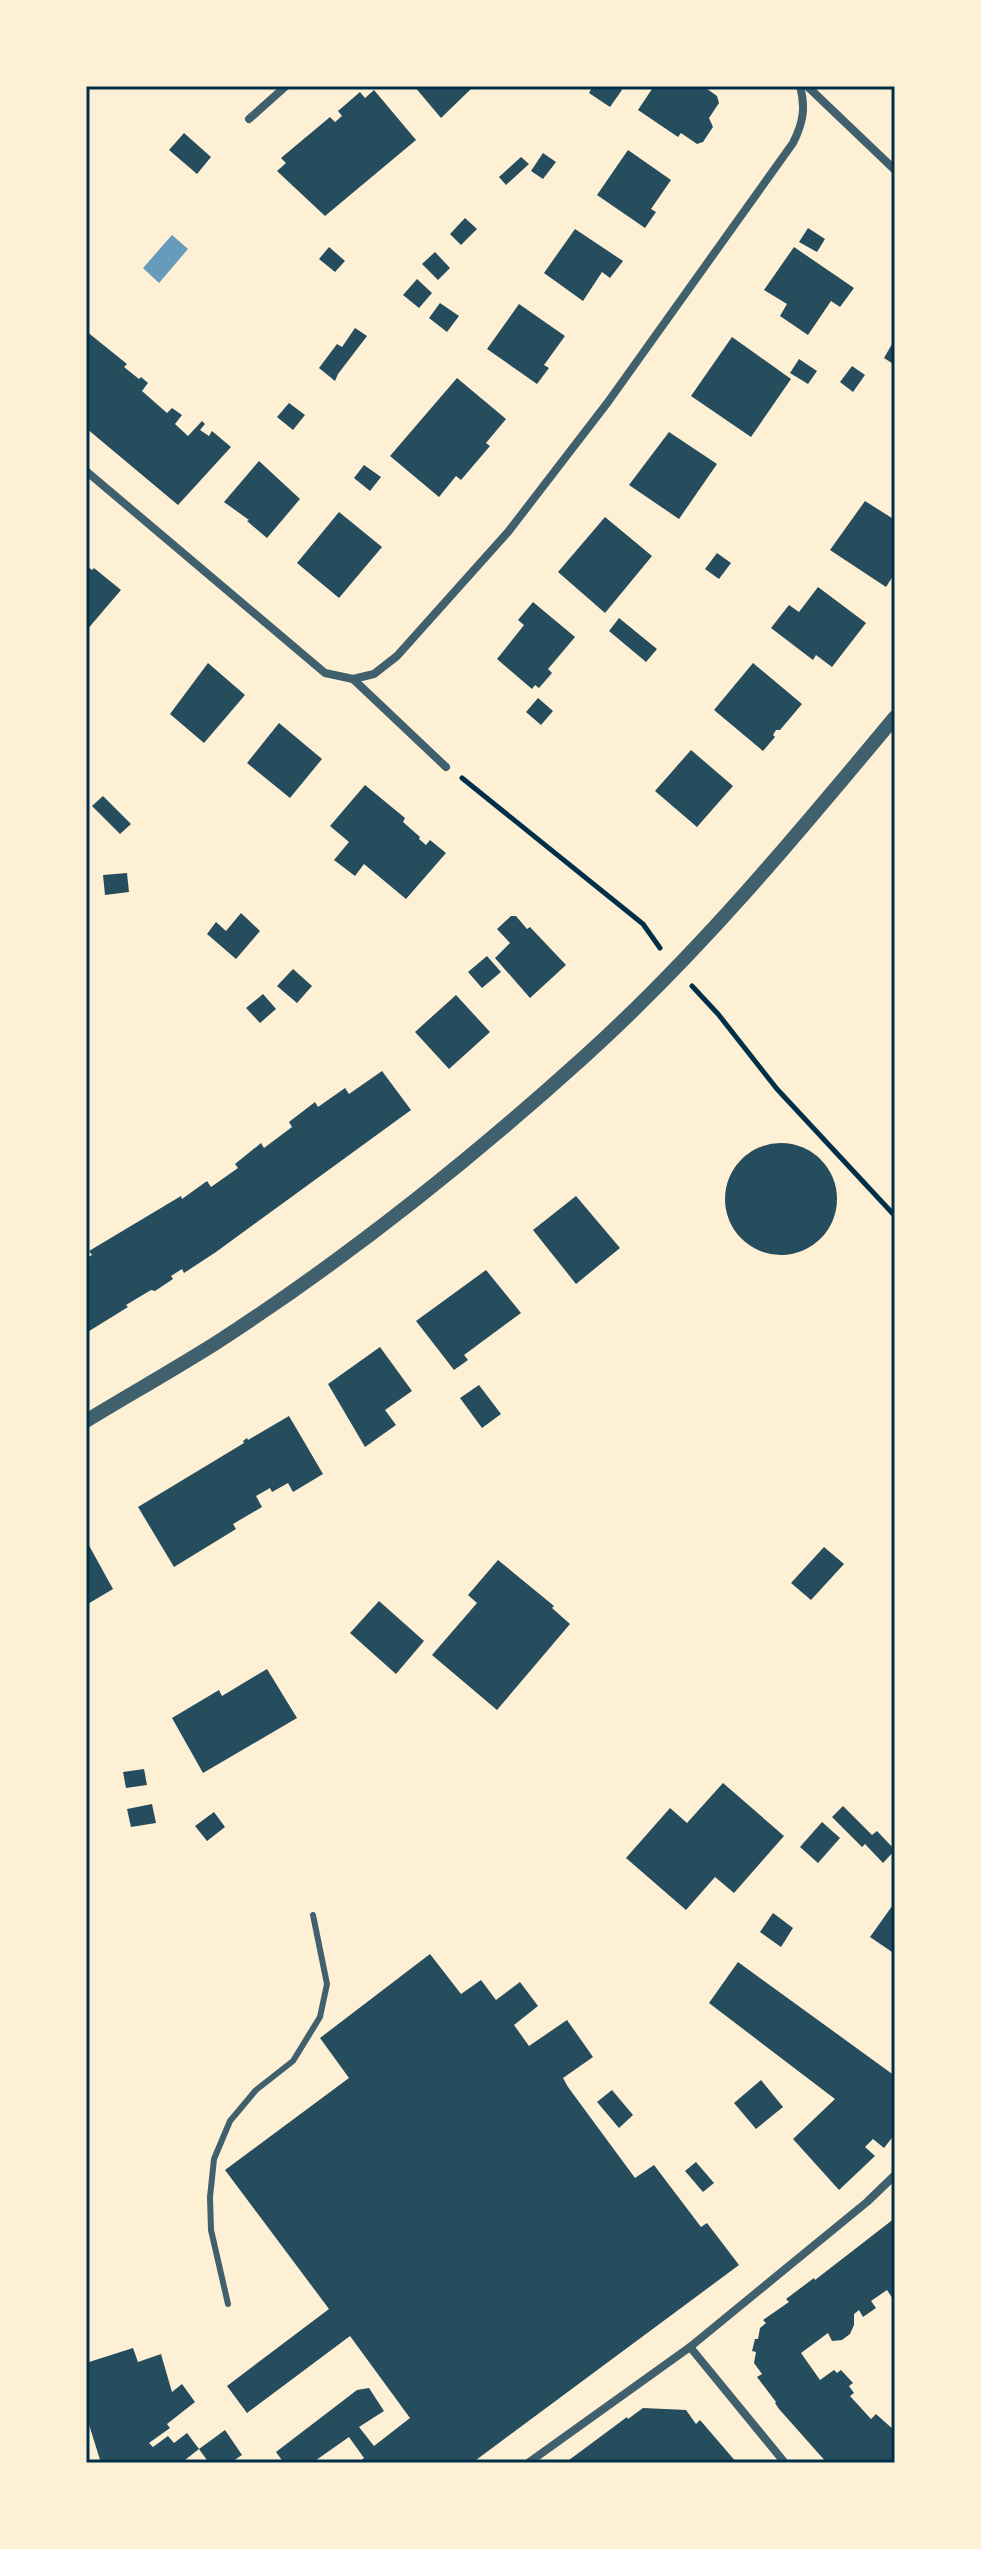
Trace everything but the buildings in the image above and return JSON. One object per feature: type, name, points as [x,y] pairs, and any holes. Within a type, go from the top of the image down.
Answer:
[{"type":"street","points":[[249,119],[286,86]]},
{"type":"street","points":[[86,471],[325,673],[353,679],[374,674],[397,656],[508,532],[579,440],[793,143],[802,125],[804,105],[800,86]]},
{"type":"street","points":[[807,86],[895,170]]},
{"type":"street","points":[[353,679],[446,767]]},
{"type":"street","points":[[86,1421],[214,1344],[322,1271],[483,1144],[585,1056],[675,968],[765,871],[895,717]]},
{"type":"street","points":[[528,2463],[690,2347],[867,2202],[895,2175]]},
{"type":"street","points":[[690,2347],[785,2463]]},
{"type":"lane","points":[[228,2304],[211,2230],[214,2159],[230,2121],[256,2090],[293,2061],[320,2017],[327,1984],[313,1915]]},
{"type":"path","points":[[446,767],[474,785],[643,924],[675,968],[718,1014],[777,1089],[895,1216]]},
{"type":"water","points":[[172,235],[188,249],[159,283],[143,268]]}]
